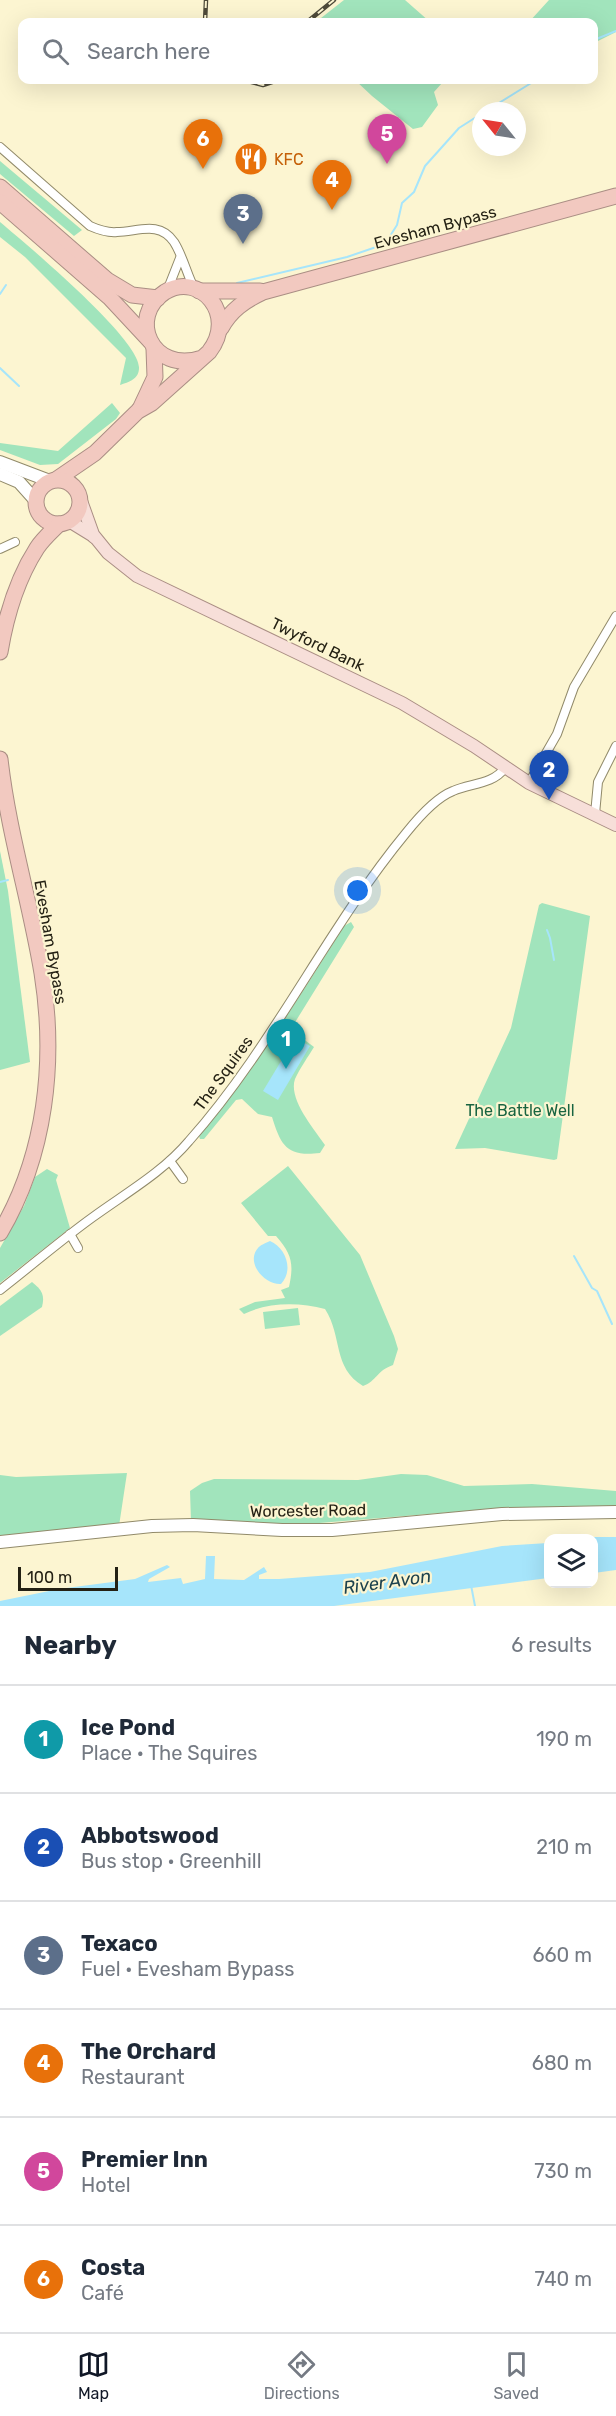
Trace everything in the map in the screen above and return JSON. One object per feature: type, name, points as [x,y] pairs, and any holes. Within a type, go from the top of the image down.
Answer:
[{"type":"highway","points":[[0,187],[107,280],[132,295],[162,295],[176,288],[197,290],[215,306],[221,328],[214,345],[152,404],[138,411],[95,453],[41,487],[38,508],[38,547]]},
{"type":"highway","name":"Evesham Bypass","points":[[221,328],[226,318],[239,305],[263,292],[616,195]]},
{"type":"highway","points":[[0,202],[109,297],[152,345],[172,360],[182,362],[202,358]]},
{"type":"highway","points":[[186,373],[217,355],[225,342],[231,323],[241,310],[257,300],[273,295],[281,287]]},
{"type":"highway","name":"Evesham Bypass","points":[[197,290],[263,292]]},
{"type":"highway","points":[[138,411],[155,377],[148,316],[162,295]]},
{"type":"highway","points":[[0,652],[10,607],[38,547],[79,510],[78,494],[95,453]]},
{"type":"highway","points":[[53,480],[69,482],[78,494]]},
{"type":"highway","points":[[38,508],[46,520],[64,522]]},
{"type":"highway","name":"Evesham Bypass","points":[[0,759],[5,799],[42,975],[47,1025],[48,1071],[37,1144],[12,1210],[0,1233]]},
{"type":"main road","points":[[0,462],[53,480]]},
{"type":"main road","points":[[0,474],[19,482],[38,508]]},
{"type":"main road","name":"Twyford Bank","points":[[78,494],[95,537],[108,553],[137,576],[402,703],[474,746],[529,783],[616,825]]},
{"type":"main road","name":"Twyford Bank","points":[[64,522],[95,537]]},
{"type":"main road","name":"Worcester Road","points":[[0,1542],[152,1526],[193,1525],[332,1530],[502,1514],[616,1512]]},
{"type":"street","points":[[0,147],[90,226],[104,232],[119,233],[146,227],[162,232],[173,241],[197,290]]},
{"type":"street","points":[[162,295],[180,258]]},
{"type":"street","points":[[0,549],[15,542]]},
{"type":"street","points":[[529,783],[557,734],[574,687],[616,616]]},
{"type":"street","points":[[595,814],[598,782],[616,746]]},
{"type":"street","name":"The Squires","points":[[0,1290],[70,1234],[170,1161],[208,1120],[235,1085],[352,904],[408,831],[437,801],[450,792],[497,778],[505,768]]},
{"type":"street","points":[[170,1161],[183,1179]]},
{"type":"street","points":[[70,1234],[78,1248]]},
{"type":"green space","points":[[344,0],[405,0],[425,18],[321,18]]},
{"type":"green space","points":[[549,0],[616,0],[616,32],[598,41],[598,18],[533,18]]},
{"type":"green space","points":[[359,84],[441,84],[434,92],[438,105],[422,127],[413,129]]},
{"type":"green space","points":[[0,161],[82,230],[74,236],[0,174]]},
{"type":"green space","points":[[0,222],[80,292],[122,336],[135,355],[139,372],[135,377],[120,385],[126,358],[25,257],[0,237]]},
{"type":"green space","points":[[112,403],[120,413],[116,419],[58,464],[40,465],[0,450],[0,443],[58,451]]},
{"type":"green space","points":[[0,851],[8,891],[30,1062],[0,1070]]},
{"type":"green space","name":"The Battle Well","points":[[542,903],[590,916],[557,1159],[485,1148],[455,1149],[511,1028],[539,905]]},
{"type":"green space","points":[[351,922],[354,927],[294,1024],[294,1032],[314,1047],[295,1079],[294,1087],[295,1096],[303,1114],[325,1145],[320,1153],[300,1153],[287,1147],[282,1142],[272,1117],[258,1114],[242,1099],[236,1100],[204,1139],[200,1139],[199,1136],[275,1033],[344,926]]},
{"type":"green space","points":[[288,1166],[360,1255],[394,1336],[398,1349],[393,1365],[363,1386],[353,1378],[342,1361],[331,1320],[325,1309],[284,1304],[263,1307],[244,1314],[239,1309],[255,1302],[285,1298],[281,1290],[289,1287],[291,1266],[285,1248],[276,1236],[268,1236],[241,1203]]},
{"type":"green space","points":[[47,1169],[58,1175],[56,1180],[70,1228],[0,1283],[0,1248],[24,1206],[35,1177]]},
{"type":"green space","points":[[32,1282],[42,1293],[42,1307],[0,1336],[0,1306]]},
{"type":"green space","points":[[298,1308],[300,1325],[265,1329],[263,1312]]},
{"type":"green space","points":[[127,1473],[119,1526],[0,1537],[0,1475],[16,1477]]},
{"type":"green space","points":[[401,1474],[427,1475],[464,1486],[532,1484],[616,1491],[616,1511],[502,1508],[283,1526],[191,1521],[190,1491],[214,1479],[358,1480]]},
{"type":"water","points":[[295,1038],[310,1046],[278,1100],[263,1091]]},
{"type":"water","points":[[270,1241],[276,1244],[286,1260],[287,1272],[281,1284],[263,1277],[255,1266],[255,1254],[258,1248]]},
{"type":"water","points":[[598,1537],[616,1537],[616,1570],[598,1572]]},
{"type":"water","name":"River Avon","points":[[544,1543],[544,1579],[334,1606],[0,1606],[0,1601],[59,1589],[135,1579],[167,1565],[170,1567],[149,1579],[148,1582],[181,1578],[183,1584],[205,1579],[206,1556],[215,1556],[214,1579],[244,1580],[264,1567],[267,1572],[259,1575],[259,1579],[279,1579],[370,1572],[502,1546]]},
{"type":"waterway","points":[[598,38],[616,31]]},
{"type":"waterway","points":[[501,102],[530,84]]},
{"type":"waterway","points":[[237,283],[347,257],[385,244],[397,225],[402,203],[414,192],[425,166],[459,128],[472,120]]},
{"type":"waterway","points":[[0,294],[6,285]]},
{"type":"waterway","points":[[0,368],[19,386]]},
{"type":"waterway","points":[[0,882],[8,880]]},
{"type":"waterway","points":[[547,930],[554,960]]},
{"type":"waterway","points":[[574,1256],[592,1288],[597,1291],[612,1324]]},
{"type":"waterway","points":[[471,1585],[475,1606]]},
{"type":"railway","points":[[205,18],[206,0]]},
{"type":"railway","points":[[312,18],[334,0]]},
{"type":"railway","points":[[259,84],[266,84]]},
{"type":"place","name":"KFC","points":[[251,159]]},
{"type":"place","name":"Premier Inn","points":[[387,164]]},
{"type":"place","name":"Costa","points":[[203,169]]},
{"type":"place","name":"The Orchard","points":[[332,210]]},
{"type":"place","name":"Texaco","points":[[243,244]]},
{"type":"place","name":"Abbotswood","points":[[549,800]]},
{"type":"place","name":"Ice Pond","points":[[286,1069]]}]
